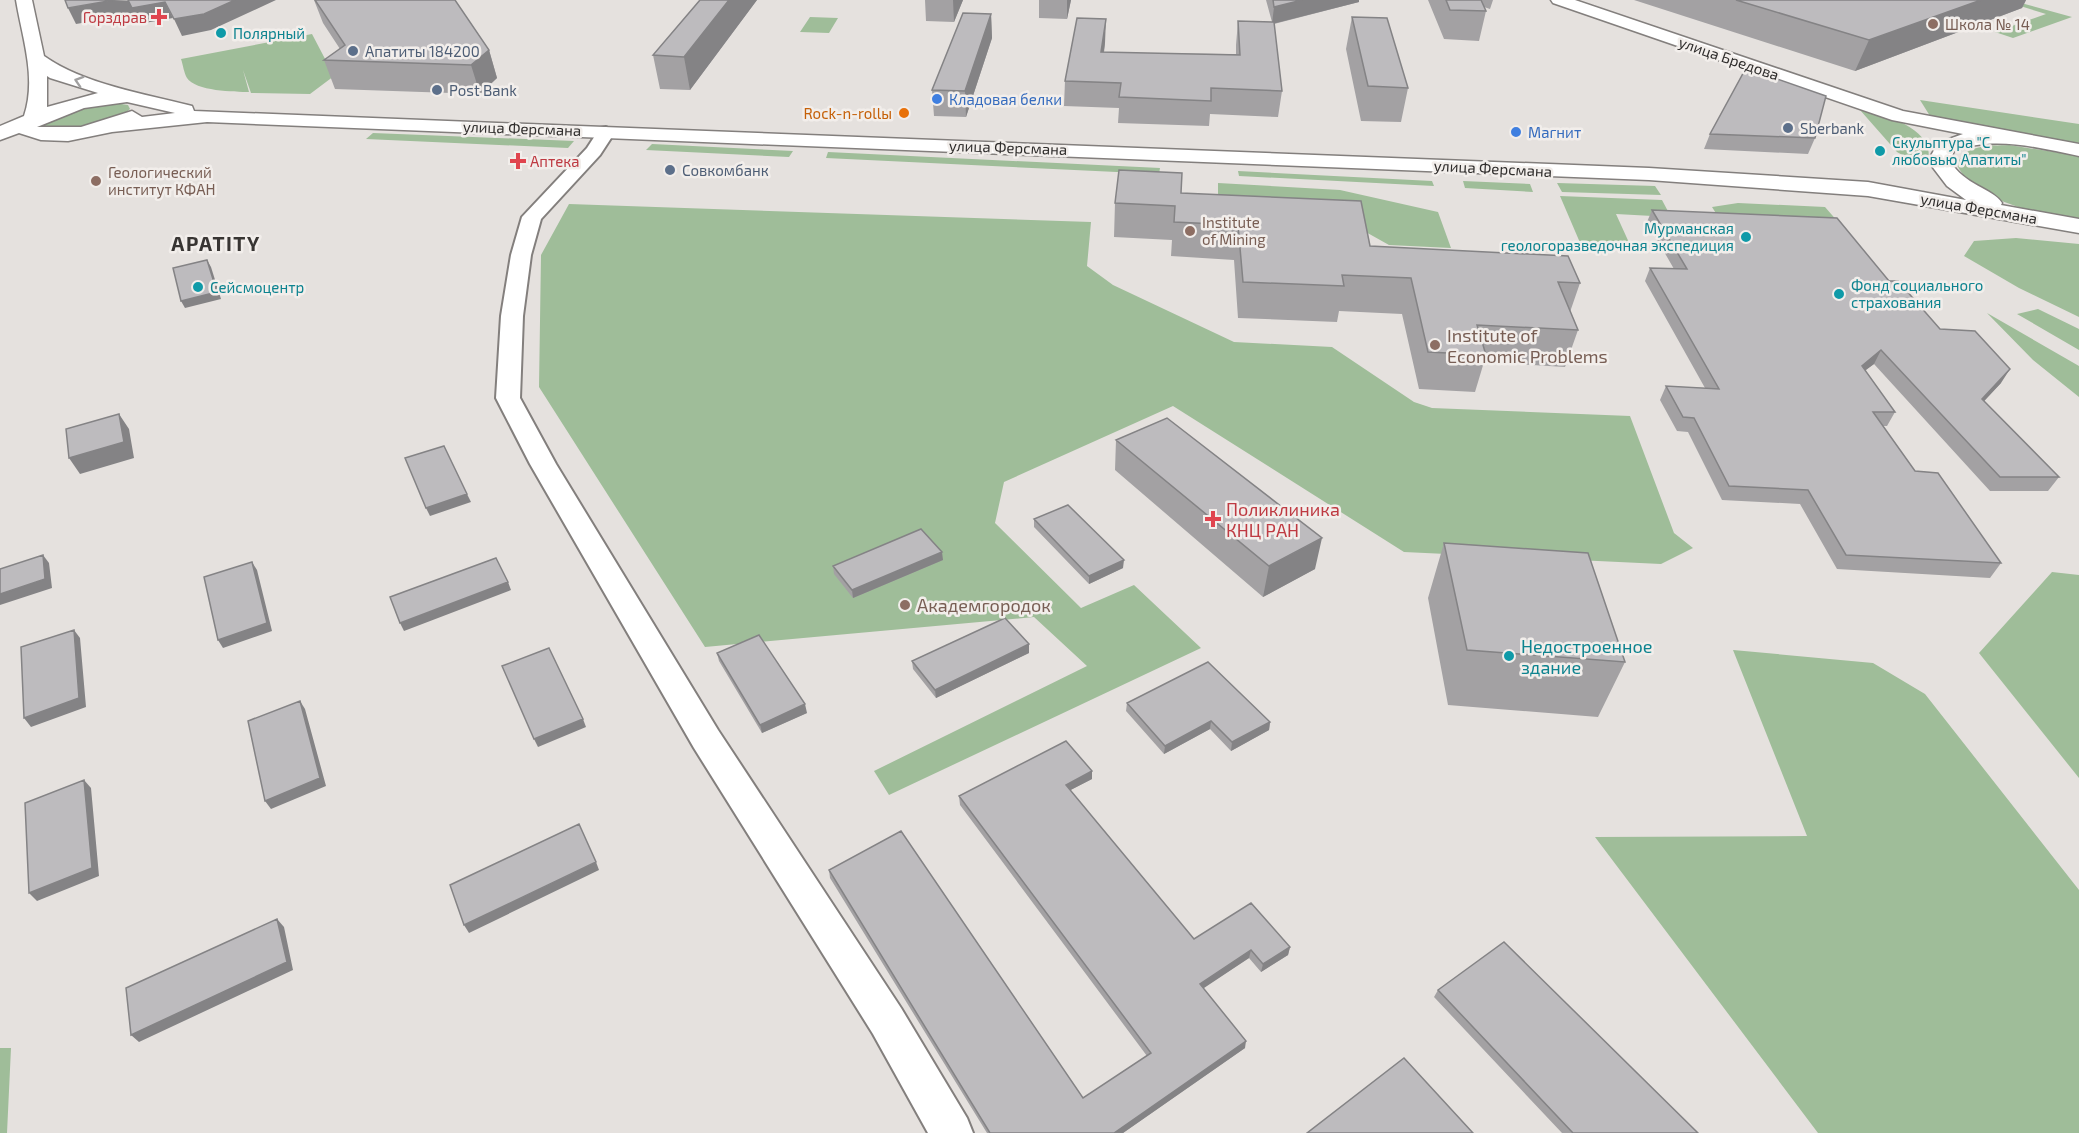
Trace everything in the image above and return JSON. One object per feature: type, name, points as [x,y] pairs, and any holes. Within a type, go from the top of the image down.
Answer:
[{"type":"street","points":[[24,0],[35,58],[39,107],[30,121],[28,131],[44,135],[76,134]]},
{"type":"street","name":"улица Бредова","points":[[1559,0],[1899,116]]},
{"type":"street","name":"улица Ферсмана","points":[[35,58],[57,74],[134,98],[207,116]]},
{"type":"street","points":[[0,134],[80,104],[134,98],[146,108],[112,126],[0,152]]},
{"type":"street","name":"улица Ферсмана","points":[[112,126],[207,116],[1107,151],[1808,183],[1913,181],[1930,172],[1945,147],[1966,139],[2037,142]]},
{"type":"street","points":[[1899,116],[1962,130],[2079,149]]},
{"type":"street","points":[[1899,116],[1927,132],[1937,142],[1940,157],[1950,177],[1982,199],[2003,208],[2073,225]]},
{"type":"street","points":[[606,132],[594,151],[532,217],[521,255],[512,316],[508,398],[543,464],[706,739],[886,1021],[952,1133]]},
{"type":"street","name":"улица Ферсмана","points":[[1808,183],[1924,197],[2073,225]]},
{"type":"green space","points":[[2001,0],[2010,0],[2072,17],[2013,38],[1995,32],[2046,14]]},
{"type":"green space","points":[[810,17],[838,18],[829,33],[800,32]]},
{"type":"green space","points":[[312,34],[334,76],[310,94],[251,93],[243,70],[249,92],[225,91],[198,86],[187,78],[181,59]]},
{"type":"green space","points":[[1920,100],[2079,124],[2079,143],[2015,135],[1930,116]]},
{"type":"green space","points":[[115,103],[128,105],[130,109],[111,121],[86,127],[38,129],[37,126],[73,110]]},
{"type":"green space","points":[[1870,109],[1901,122],[1921,137],[1927,146],[1929,156],[1924,167],[1897,152],[1860,110]]},
{"type":"green space","points":[[373,133],[574,141],[568,148],[366,139]]},
{"type":"green space","points":[[652,144],[793,151],[789,157],[646,150]]},
{"type":"green space","points":[[2009,145],[2079,156],[2079,221],[2028,210],[1993,197],[1966,178],[1957,165],[1965,153],[1972,150],[1986,146]]},
{"type":"green space","points":[[828,152],[1160,168],[1159,174],[826,158]]},
{"type":"green space","points":[[1238,171],[1432,181],[1434,186],[1239,176]]},
{"type":"green space","points":[[1463,181],[1530,184],[1533,192],[1465,188]]},
{"type":"green space","points":[[1218,183],[1340,190],[1438,212],[1451,248],[1389,245],[1364,231],[1218,224]]},
{"type":"green space","points":[[1557,183],[1655,186],[1661,195],[1562,192]]},
{"type":"green space","points":[[1560,196],[1662,200],[1671,217],[1616,214],[1631,247],[1581,245]]},
{"type":"green space","points":[[1738,203],[1825,207],[1839,223],[1719,218],[1712,207]]},
{"type":"green space","points":[[569,204],[1091,222],[1087,266],[1113,285],[1234,342],[1332,347],[1414,402],[1432,408],[1630,416],[1674,533],[1693,548],[1661,564],[1404,552],[1173,406],[1004,482],[995,523],[1081,608],[1134,585],[1201,648],[889,795],[874,771],[1087,666],[1034,617],[705,647],[539,387],[541,255]]},
{"type":"green space","points":[[2016,238],[2079,244],[2079,317],[2019,288],[1964,256],[1974,241]]},
{"type":"green space","points":[[2038,309],[2079,329],[2079,350],[2017,314]]},
{"type":"green space","points":[[1987,313],[2079,366],[2079,397],[2033,360]]},
{"type":"green space","points":[[2052,572],[2079,575],[2079,778],[1979,653]]},
{"type":"green space","points":[[1733,650],[1873,663],[1925,694],[2079,890],[2079,1133],[1818,1133],[1595,837],[1807,836]]},
{"type":"green space","points":[[0,1048],[11,1048],[7,1133],[0,1133]]},
{"type":"building","points":[[65,0],[114,0],[68,8]]},
{"type":"building","points":[[128,0],[235,0],[204,14],[174,19],[165,2],[132,8]]},
{"type":"building","points":[[315,0],[455,0],[489,50],[471,65],[324,60],[345,45]]},
{"type":"building","points":[[700,0],[729,0],[684,57],[653,55]]},
{"type":"building","points":[[1273,0],[1302,0],[1274,7]]},
{"type":"building","points":[[1446,0],[1481,0],[1486,11],[1450,10]]},
{"type":"building","points":[[1736,0],[1981,0],[1869,40]]},
{"type":"building","points":[[963,13],[991,14],[965,91],[932,90]]},
{"type":"building","points":[[1352,17],[1387,18],[1408,88],[1368,86]]},
{"type":"building","points":[[1077,18],[1106,19],[1101,52],[1240,55],[1238,21],[1274,22],[1282,91],[1211,88],[1211,101],[1119,97],[1121,83],[1065,81]]},
{"type":"building","points":[[1746,68],[1826,96],[1815,138],[1710,134]]},
{"type":"building","points":[[1119,170],[1182,173],[1181,193],[1361,201],[1370,246],[1568,256],[1580,283],[1558,282],[1578,330],[1477,325],[1486,355],[1428,352],[1411,278],[1342,275],[1344,286],[1243,282],[1238,225],[1174,222],[1175,206],[1115,203]]},
{"type":"building","points":[[1652,210],[1837,218],[1889,281],[1898,281],[1940,329],[1975,331],[2010,369],[1982,399],[2059,477],[2000,477],[1881,350],[1862,366],[1895,412],[1873,412],[1915,471],[1938,473],[2001,563],[1846,555],[1808,490],[1729,486],[1694,418],[1683,417],[1666,386],[1719,389],[1650,268],[1687,269]]},
{"type":"building","name":"Сейсмоцентр","points":[[207,260],[217,292],[181,301],[173,268]]},
{"type":"building","points":[[119,414],[124,442],[69,458],[66,429]]},
{"type":"building","points":[[1167,418],[1322,538],[1269,566],[1116,440]]},
{"type":"building","points":[[444,446],[467,494],[426,508],[405,458]]},
{"type":"building","points":[[1068,505],[1124,560],[1089,576],[1034,519]]},
{"type":"building","points":[[921,529],[942,552],[852,590],[833,566]]},
{"type":"building","points":[[1444,543],[1588,553],[1625,662],[1467,650]]},
{"type":"building","points":[[43,555],[45,579],[0,594],[0,569]]},
{"type":"building","points":[[496,558],[508,582],[400,623],[390,597]]},
{"type":"building","points":[[252,562],[267,623],[218,640],[204,577]]},
{"type":"building","points":[[1005,618],[1029,644],[935,690],[912,661]]},
{"type":"building","points":[[74,630],[79,698],[24,718],[21,647]]},
{"type":"building","points":[[759,635],[805,704],[760,725],[717,653]]},
{"type":"building","points":[[549,648],[583,719],[534,739],[502,666]]},
{"type":"building","points":[[1208,662],[1270,722],[1232,742],[1211,721],[1165,746],[1127,703]]},
{"type":"building","points":[[300,701],[320,778],[265,801],[248,721]]},
{"type":"building","points":[[1066,741],[1092,771],[1066,785],[1194,939],[1251,903],[1290,947],[1263,964],[1251,950],[1200,984],[1246,1041],[1114,1133],[990,1133],[829,870],[901,831],[1083,1098],[1151,1053],[959,796]]},
{"type":"building","points":[[84,780],[92,868],[29,893],[25,803]]},
{"type":"building","points":[[579,824],[596,862],[464,925],[450,885]]},
{"type":"building","points":[[277,919],[287,962],[131,1035],[126,988]]},
{"type":"building","points":[[1504,942],[1698,1133],[1573,1133],[1438,990]]},
{"type":"building","points":[[1404,1058],[1473,1133],[1307,1133]]},
{"type":"place","name":"Горздрав","points":[[159,17]]},
{"type":"place","name":"Школа № 14","points":[[1933,24]]},
{"type":"place","name":"Полярный","points":[[221,33]]},
{"type":"place","name":"Апатиты 184200","points":[[353,51]]},
{"type":"place","name":"Post Bank","points":[[437,90]]},
{"type":"place","name":"Кладовая белки","points":[[937,99]]},
{"type":"place","name":"Rock-n-rollы","points":[[904,113]]},
{"type":"place","name":"Sberbank","points":[[1788,128]]},
{"type":"place","name":"Магнит","points":[[1516,132]]},
{"type":"place","name":"Скульптура \"С любовью Апатиты\"","points":[[1880,151]]},
{"type":"place","name":"Аптека","points":[[518,161]]},
{"type":"place","name":"Совкомбанк","points":[[670,170]]},
{"type":"place","name":"Геологический институт КФАН","points":[[96,181]]},
{"type":"place","name":"Institute of Mining","points":[[1190,231]]},
{"type":"place","name":"Мурманская геологоразведочная экспедиция","points":[[1746,237]]},
{"type":"place","name":"Сейсмоцентр","points":[[198,287]]},
{"type":"place","name":"Фонд социального страхования","points":[[1839,294]]},
{"type":"place","name":"Institute of Economic Problems","points":[[1435,345]]},
{"type":"place","name":"Поликлиника КНЦ РАН","points":[[1213,519]]},
{"type":"place","name":"Академгородок","points":[[905,605]]},
{"type":"place","name":"Недостроенное здание","points":[[1509,656]]},
{"type":"district","name":"APATITY","points":[[216,243]]}]
